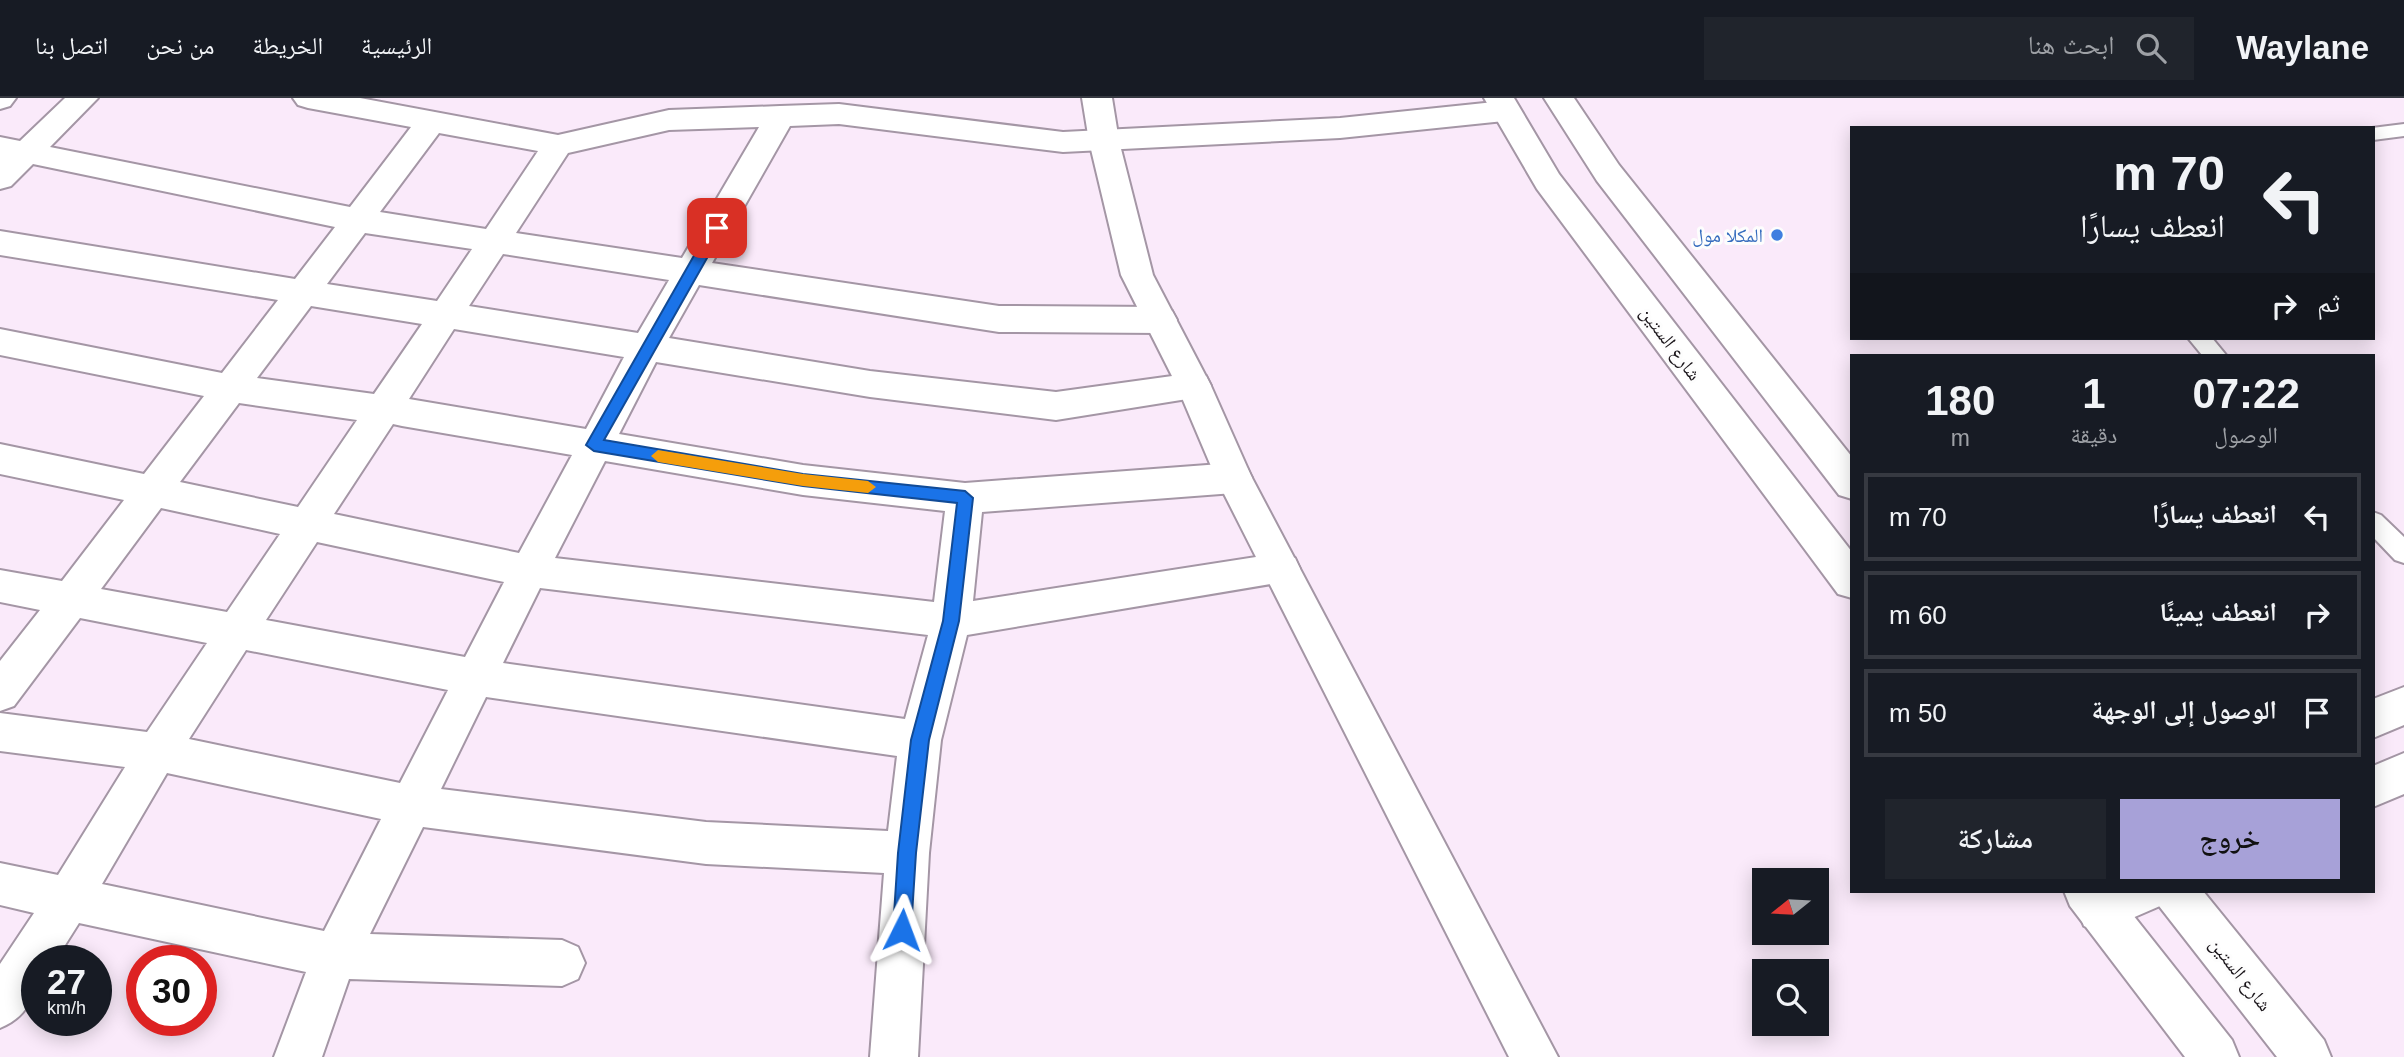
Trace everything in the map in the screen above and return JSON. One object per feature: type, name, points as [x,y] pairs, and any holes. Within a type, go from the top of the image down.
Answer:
[{"type":"main road","points":[[0,178],[14,149],[83,98]]},
{"type":"main road","points":[[1097,98],[1104,141],[1137,275],[1194,386],[1234,478],[1534,1057]]},
{"type":"main road","points":[[1559,98],[1608,173],[1850,481]]},
{"type":"main road","points":[[325,100],[558,145],[668,120],[954,112],[1063,142],[1340,128],[1501,104]]},
{"type":"main road","name":"شارع الستين","points":[[1501,104],[1548,181],[1850,579]]},
{"type":"main road","points":[[298,1057],[335,956],[529,571],[647,348],[780,116]]},
{"type":"main road","points":[[0,693],[433,120]]},
{"type":"main road","points":[[0,1005],[68,900],[157,752],[558,145]]},
{"type":"main road","points":[[14,149],[356,220],[999,319],[1160,320]]},
{"type":"main road","points":[[0,243],[870,384],[1056,406],[1194,386]]},
{"type":"main road","points":[[0,342],[230,388],[382,410],[803,480],[965,498],[1234,478]]},
{"type":"main road","points":[[0,459],[153,489],[529,571],[951,621],[1281,569]]},
{"type":"main road","points":[[894,1057],[907,853],[920,740],[951,621],[965,498]]},
{"type":"main road","points":[[0,586],[475,677],[920,740]]},
{"type":"main road","points":[[2375,718],[2404,705]]},
{"type":"main road","points":[[0,732],[157,752],[410,805],[706,843],[907,853]]},
{"type":"main road","points":[[2375,786],[2404,773]]},
{"type":"main road","points":[[0,884],[335,956],[562,963]]},
{"type":"main road","points":[[2133,893],[2093,900],[2215,1057]]},
{"type":"main road","name":"شارع الستين","points":[[2177,893],[2307,1057]]},
{"type":"lane","points":[[2375,134],[2404,130]]},
{"type":"lane","points":[[2201,340],[2214,354]]},
{"type":"lane","points":[[2375,524],[2404,553]]},
{"type":"slow traffic","points":[[658,456],[803,480],[868,487]]},
{"type":"place","name":"المكلا مول","points":[[1777,235]]},
{"type":"route","points":[[717,228],[594,445],[803,480],[965,498],[951,621],[920,740],[907,853],[902,930]]}]
